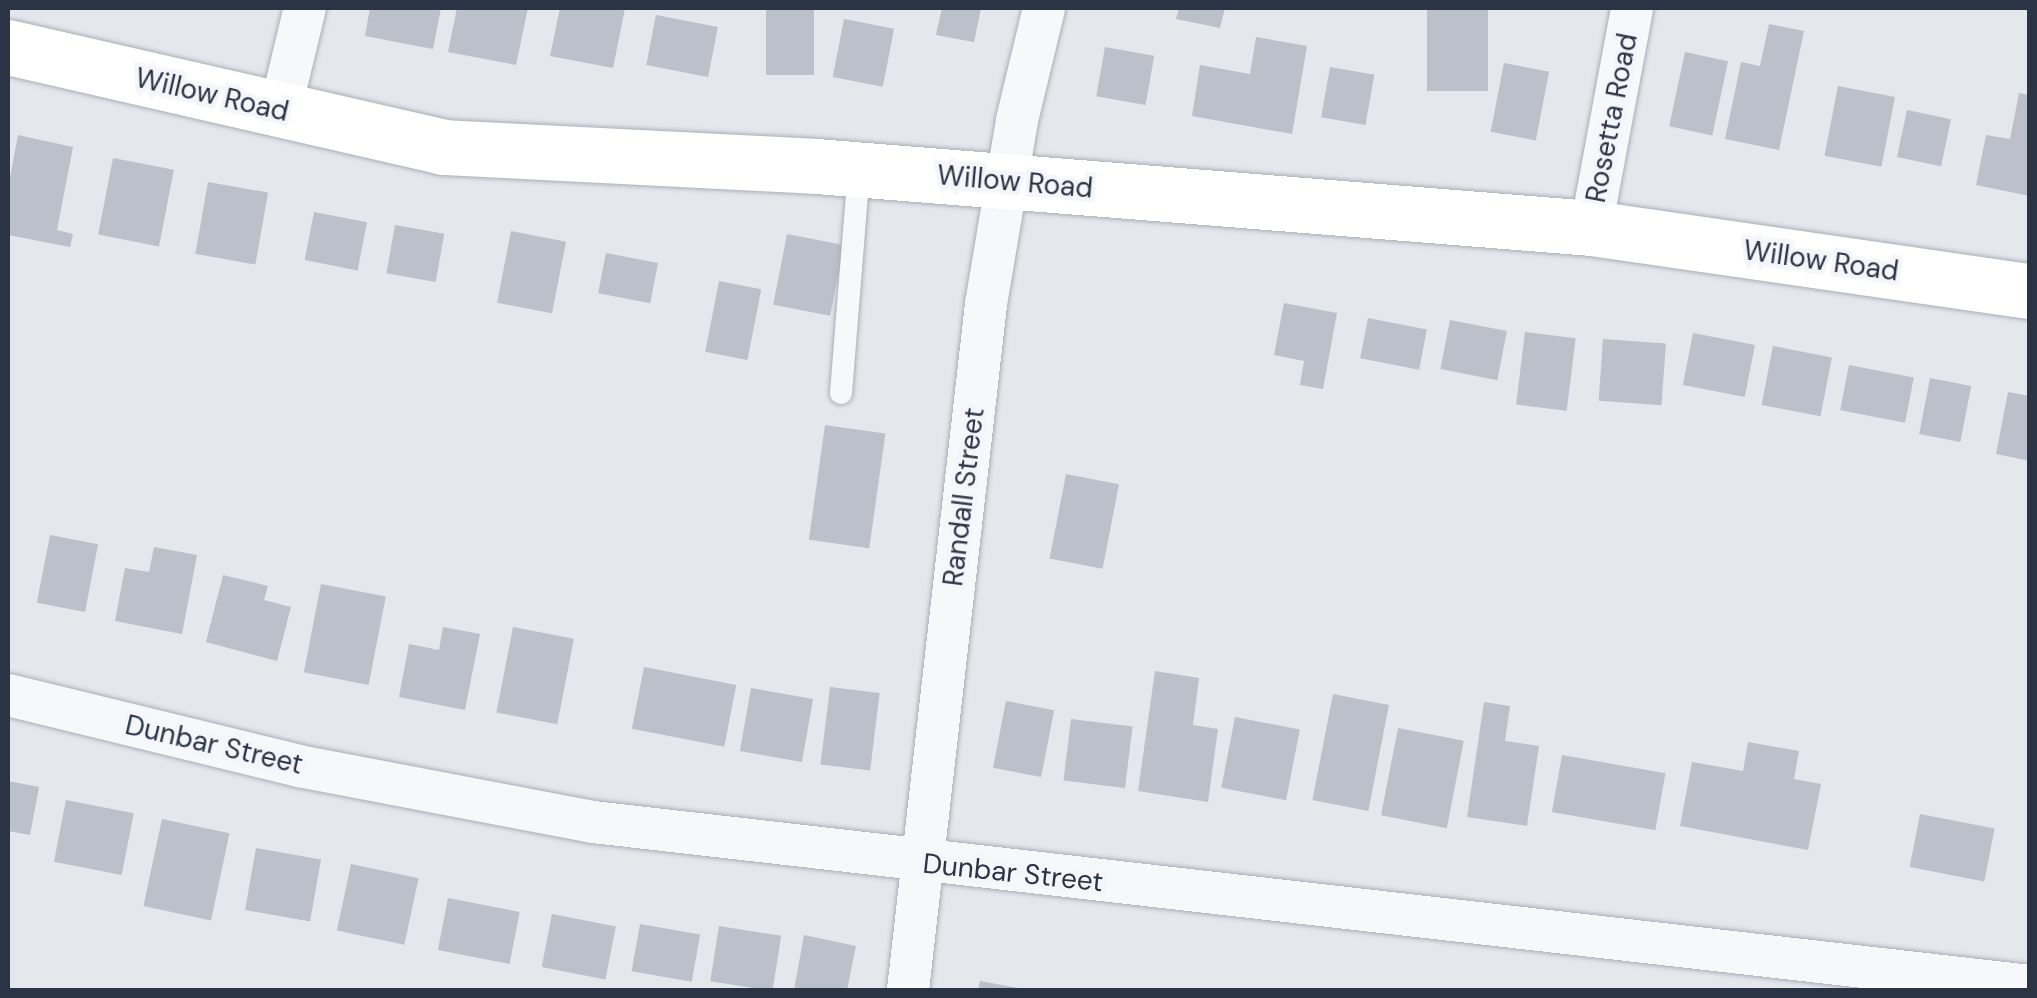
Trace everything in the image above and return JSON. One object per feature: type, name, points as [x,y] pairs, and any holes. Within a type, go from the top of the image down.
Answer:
[{"type":"street","points":[[280,111],[305,8]]},
{"type":"street","name":"Randall Street","points":[[908,990],[986,304],[1006,182],[1044,8]]},
{"type":"street","name":"Rosetta Road","points":[[1591,228],[1632,8]]},
{"type":"street","name":"Willow Road","points":[[8,46],[442,147],[859,170],[1591,228],[2030,291]]},
{"type":"street","name":"Dunbar Street","points":[[8,695],[299,766],[593,822],[2030,986]]},
{"type":"lane","points":[[841,393],[859,170]]},
{"type":"building","points":[[370,8],[441,8],[433,49],[365,36]]},
{"type":"building","points":[[457,8],[528,8],[516,65],[448,52]]},
{"type":"building","points":[[560,8],[625,8],[613,68],[550,56]]},
{"type":"building","points":[[766,8],[814,8],[814,75],[766,75]]},
{"type":"building","points":[[942,8],[981,8],[974,42],[936,35]]},
{"type":"building","points":[[1179,8],[1225,8],[1220,28],[1176,19]]},
{"type":"building","points":[[1427,8],[1488,8],[1488,91],[1427,91]]},
{"type":"building","points":[[656,15],[718,27],[708,77],[646,65]]},
{"type":"building","points":[[844,19],[894,29],[883,87],[833,77]]},
{"type":"building","points":[[1769,24],[1804,31],[1779,150],[1725,139],[1741,62],[1760,66]]},
{"type":"building","points":[[1256,37],[1307,46],[1292,134],[1192,116],[1200,65],[1250,74]]},
{"type":"building","points":[[1105,47],[1154,56],[1146,105],[1096,96]]},
{"type":"building","points":[[1685,52],[1728,61],[1712,135],[1669,126]]},
{"type":"building","points":[[1504,63],[1549,72],[1536,140],[1491,132]]},
{"type":"building","points":[[1330,67],[1374,75],[1365,125],[1321,117]]},
{"type":"building","points":[[1838,86],[1895,97],[1881,167],[1824,156]]},
{"type":"building","points":[[2019,93],[2030,95],[2030,196],[1976,185],[1986,135],[2010,139]]},
{"type":"building","points":[[1907,110],[1951,119],[1941,166],[1897,157]]},
{"type":"building","points":[[18,135],[73,147],[57,230],[73,234],[70,247],[8,235],[8,188]]},
{"type":"building","points":[[113,158],[174,170],[159,246],[98,235]]},
{"type":"building","points":[[208,182],[268,193],[255,264],[195,254]]},
{"type":"building","points":[[314,212],[367,222],[358,270],[305,260]]},
{"type":"building","points":[[395,225],[444,234],[436,282],[386,273]]},
{"type":"building","points":[[511,231],[566,242],[552,313],[497,303]]},
{"type":"building","points":[[787,234],[844,245],[830,316],[773,305]]},
{"type":"building","points":[[606,253],[658,263],[650,303],[598,293]]},
{"type":"building","points":[[719,281],[761,289],[747,360],[705,352]]},
{"type":"building","points":[[1284,303],[1337,313],[1323,389],[1300,385],[1304,361],[1274,355]]},
{"type":"building","points":[[1368,318],[1427,329],[1419,370],[1360,358]]},
{"type":"building","points":[[1450,320],[1507,331],[1497,380],[1440,369]]},
{"type":"building","points":[[1525,332],[1576,338],[1567,411],[1516,404]]},
{"type":"building","points":[[1693,333],[1755,345],[1745,397],[1683,385]]},
{"type":"building","points":[[1603,339],[1666,343],[1662,405],[1599,401]]},
{"type":"building","points":[[1773,346],[1832,357],[1820,416],[1762,405]]},
{"type":"building","points":[[1849,365],[1914,378],[1905,423],[1840,410]]},
{"type":"building","points":[[1930,378],[1971,386],[1960,442],[1919,434]]},
{"type":"building","points":[[2008,392],[2030,396],[2030,461],[1996,454]]},
{"type":"building","points":[[825,425],[885,433],[869,548],[809,540]]},
{"type":"building","points":[[1066,474],[1119,484],[1103,569],[1050,558]]},
{"type":"building","points":[[50,535],[98,544],[85,612],[37,603]]},
{"type":"building","points":[[154,547],[197,555],[182,634],[115,621],[125,568],[149,572]]},
{"type":"building","points":[[223,575],[268,586],[264,600],[291,607],[277,661],[206,642]]},
{"type":"building","points":[[321,584],[386,597],[369,685],[304,672]]},
{"type":"building","points":[[443,627],[480,634],[465,710],[399,697],[409,644],[439,650]]},
{"type":"building","points":[[513,627],[574,639],[557,724],[496,712]]},
{"type":"building","points":[[644,667],[736,685],[724,747],[632,729]]},
{"type":"building","points":[[1155,671],[1199,678],[1193,725],[1218,729],[1208,802],[1138,791]]},
{"type":"building","points":[[830,687],[880,693],[870,771],[820,764]]},
{"type":"building","points":[[751,688],[813,699],[802,762],[740,751]]},
{"type":"building","points":[[1333,694],[1389,705],[1368,811],[1312,800]]},
{"type":"building","points":[[1006,701],[1054,710],[1041,777],[993,768]]},
{"type":"building","points":[[1484,702],[1510,706],[1505,741],[1539,746],[1527,826],[1467,817]]},
{"type":"building","points":[[1235,717],[1300,730],[1286,800],[1221,788]]},
{"type":"building","points":[[1071,719],[1133,727],[1125,788],[1063,781]]},
{"type":"building","points":[[1398,728],[1464,741],[1447,828],[1381,815]]},
{"type":"building","points":[[1748,742],[1799,751],[1794,779],[1821,784],[1808,850],[1680,826],[1692,762],[1743,771]]},
{"type":"building","points":[[1562,755],[1665,773],[1655,830],[1552,812]]},
{"type":"building","points":[[8,781],[39,787],[30,835],[8,831]]},
{"type":"building","points":[[66,800],[134,813],[122,875],[54,862]]},
{"type":"building","points":[[1920,814],[1995,829],[1984,882],[1910,867]]},
{"type":"building","points":[[162,819],[229,833],[211,920],[143,906]]},
{"type":"building","points":[[256,848],[321,859],[310,922],[245,910]]},
{"type":"building","points":[[351,864],[418,878],[404,945],[337,931]]},
{"type":"building","points":[[448,898],[520,912],[510,964],[438,950]]},
{"type":"building","points":[[552,914],[616,926],[606,979],[542,967]]},
{"type":"building","points":[[640,924],[700,935],[692,982],[632,971]]},
{"type":"building","points":[[719,926],[781,936],[773,990],[710,981]]},
{"type":"building","points":[[804,935],[856,946],[847,990],[794,990]]},
{"type":"building","points":[[980,981],[1023,989],[1023,990],[978,990]]}]
